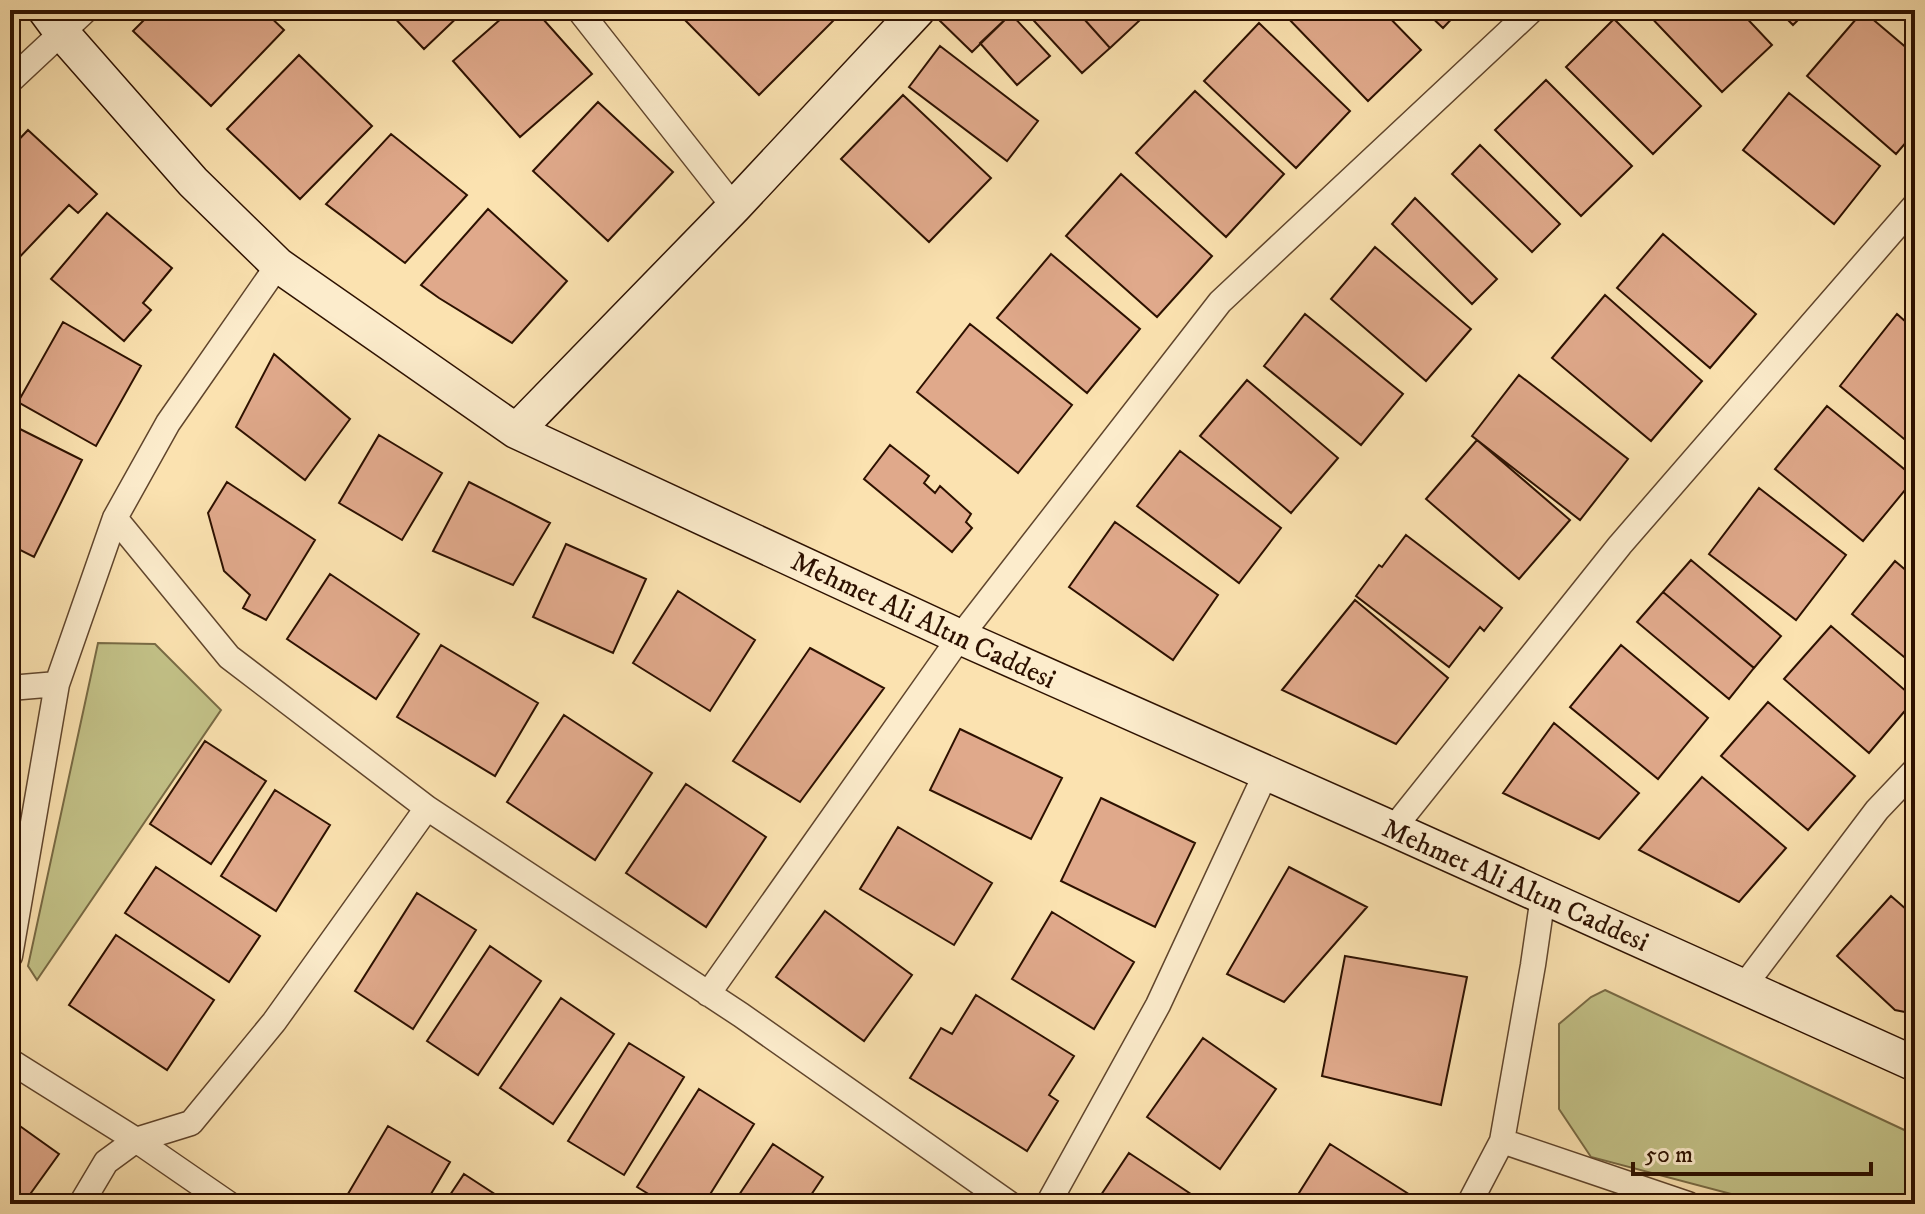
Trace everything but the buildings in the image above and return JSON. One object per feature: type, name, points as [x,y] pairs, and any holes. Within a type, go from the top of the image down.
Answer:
[{"type":"street","points":[[579,10],[734,207]]},
{"type":"street","points":[[516,431],[734,207],[918,10]]},
{"type":"street","points":[[708,994],[960,637],[1220,302],[1532,10]]},
{"type":"street","points":[[10,81],[64,18]]},
{"type":"street","name":"Mehmet Ali Altın Caddesi","points":[[64,18],[193,182],[278,265],[516,431],[960,637],[1915,1064]]},
{"type":"street","points":[[1393,829],[1620,545],[1915,205]]},
{"type":"street","points":[[10,956],[57,684],[115,518],[168,423],[278,265]]},
{"type":"street","points":[[115,518],[229,657],[427,808],[708,994],[1010,1204]]},
{"type":"street","points":[[10,688],[57,684]]},
{"type":"street","points":[[1744,986],[1877,810],[1915,770]]},
{"type":"street","points":[[1048,1204],[1158,1005],[1266,773]]},
{"type":"street","points":[[81,1204],[106,1162],[136,1140],[191,1123],[274,1022],[427,808]]},
{"type":"street","points":[[1469,1204],[1502,1141],[1543,896]]},
{"type":"street","points":[[10,1061],[136,1140],[229,1204]]},
{"type":"street","points":[[1502,1141],[1688,1204]]},
{"type":"shaded area","points":[[98,643],[155,644],[221,710],[37,980],[28,966]]},
{"type":"shaded area","points":[[1605,990],[1915,1135],[1915,1204],[1769,1204],[1591,1157],[1559,1109],[1559,1024],[1591,997]]}]
